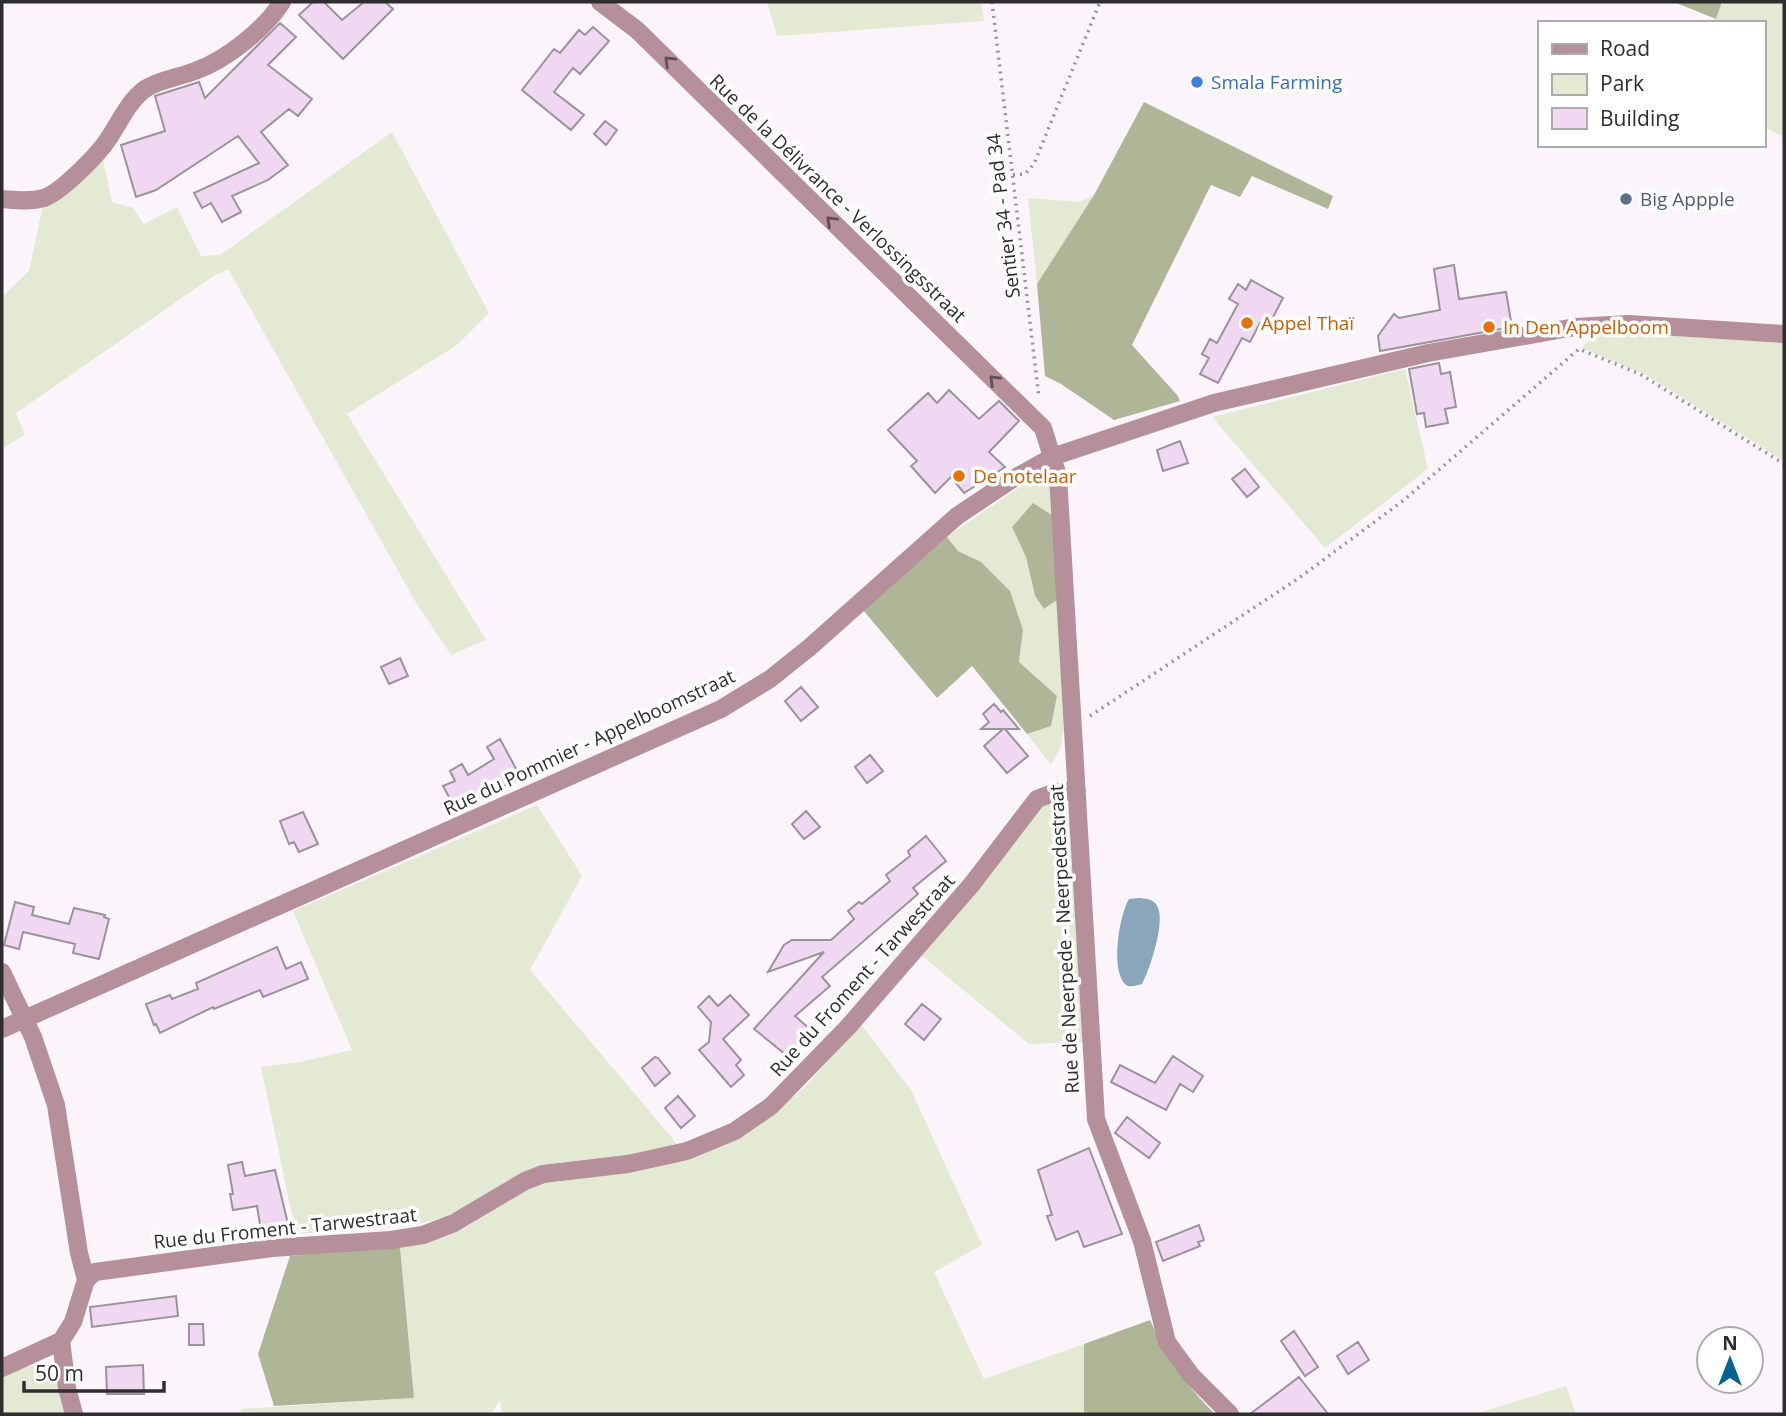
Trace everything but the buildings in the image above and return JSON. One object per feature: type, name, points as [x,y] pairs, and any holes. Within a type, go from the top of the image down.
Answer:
[{"type":"street","points":[[2,199],[24,201],[46,197],[66,182],[103,146],[128,106],[146,88],[199,70],[227,55],[260,27],[282,2]]},
{"type":"street","name":"Rue de la Délivrance - Verlossingsstraat","points":[[600,2],[637,30],[1042,428]]},
{"type":"street","name":"Rue du Pommier - Appelboomstraat","points":[[2,1029],[721,709],[770,679],[810,647],[957,516],[1052,457],[1214,404],[1428,353],[1575,327],[1629,324],[1784,334]]},
{"type":"street","name":"Rue de Neerpede - Neerpedestraat","points":[[1042,428],[1058,476],[1096,1119],[1142,1241],[1167,1342],[1191,1375],[1230,1414]]},
{"type":"street","name":"Rue du Froment - Tarwestraat","points":[[86,1280],[95,1272],[245,1252],[423,1235],[454,1223],[525,1181],[543,1174],[628,1164],[676,1154],[736,1131],[771,1106],[848,1027],[972,884],[1037,799],[1056,792],[1077,791]]},
{"type":"street","points":[[2,972],[25,1019],[56,1105],[79,1253],[86,1280],[73,1322],[61,1341],[2,1368]]},
{"type":"street","points":[[61,1341],[67,1388],[74,1414]]},
{"type":"path","name":"Sentier 34 - Pad 34","points":[[992,2],[1042,428]]},
{"type":"path","points":[[1012,176],[1025,174],[1034,164],[1100,2]]},
{"type":"path","points":[[1073,727],[1299,578],[1404,500],[1578,349],[1640,374],[1784,464]]},
{"type":"green space","points":[[767,2],[981,2],[984,21],[777,36]]},
{"type":"green space","points":[[1674,2],[1722,2],[1716,19]]},
{"type":"green space","points":[[1722,2],[1784,2],[1784,137],[1765,128],[1765,21],[1715,21]]},
{"type":"green space","points":[[1144,102],[1333,196],[1328,209],[1252,176],[1240,197],[1211,185],[1132,345],[1180,401],[1114,420],[1045,376],[1037,284],[1094,195]]},
{"type":"green space","points":[[392,132],[489,313],[457,345],[347,414],[486,640],[451,655],[415,601],[228,269],[212,277],[16,413],[25,435],[2,449],[2,297],[29,271],[43,205],[102,155],[112,202],[133,208],[144,224],[177,207],[201,256],[220,255]]},
{"type":"green space","points":[[1094,195],[1037,284],[1028,198],[1080,202]]},
{"type":"green space","points":[[1596,330],[1784,341],[1784,461],[1646,375],[1582,348]]},
{"type":"green space","points":[[1405,369],[1428,469],[1325,548],[1212,417]]},
{"type":"green space","points":[[1036,476],[1049,479],[1053,489],[1055,517],[1012,527],[1026,557],[1035,597],[1045,609],[1060,598],[1067,712],[1061,746],[1051,765],[1027,734],[1051,726],[1057,696],[1019,662],[1023,630],[981,562],[958,551],[947,537]]},
{"type":"green space","points":[[1033,503],[1055,517],[1060,598],[1044,609],[1035,596],[1026,557],[1012,527]]},
{"type":"green space","points":[[947,537],[958,551],[981,562],[1010,591],[1023,630],[1019,662],[1057,696],[1051,726],[1027,734],[972,666],[937,698],[863,610]]},
{"type":"green space","points":[[1050,802],[1060,805],[1071,815],[1085,1042],[1029,1044],[922,956],[1041,805]]},
{"type":"green space","points":[[537,805],[582,876],[530,970],[678,1145],[477,1201],[442,1218],[410,1226],[296,1234],[261,1067],[300,1062],[352,1050],[293,911]]},
{"type":"green space","points":[[861,1024],[911,1090],[982,1245],[934,1272],[984,1379],[1084,1344],[1084,1414],[502,1414],[500,1400],[491,1414],[240,1414],[241,1409],[414,1398],[400,1247],[463,1229],[521,1192],[543,1183],[690,1160],[745,1136],[804,1088]]},
{"type":"green space","points":[[400,1247],[414,1398],[274,1406],[258,1354],[290,1256]]},
{"type":"green space","points":[[1150,1320],[1178,1370],[1215,1414],[1084,1414],[1084,1344]]},
{"type":"green space","points":[[45,1366],[57,1378],[68,1414],[2,1414],[2,1376],[16,1369]]},
{"type":"green space","points":[[1566,1386],[1576,1414],[1475,1414]]},
{"type":"water","points":[[1139,898],[1155,903],[1160,924],[1149,968],[1142,984],[1129,986],[1121,978],[1118,968],[1119,930],[1129,899]]},
{"type":"place","name":"Smala Farming","points":[[1197,82]]},
{"type":"place","name":"Big Appple","points":[[1626,199]]},
{"type":"place","name":"Appel Thaï","points":[[1247,323]]},
{"type":"place","name":"In Den Appelboom","points":[[1489,327]]},
{"type":"place","name":"De notelaar","points":[[959,476]]}]
